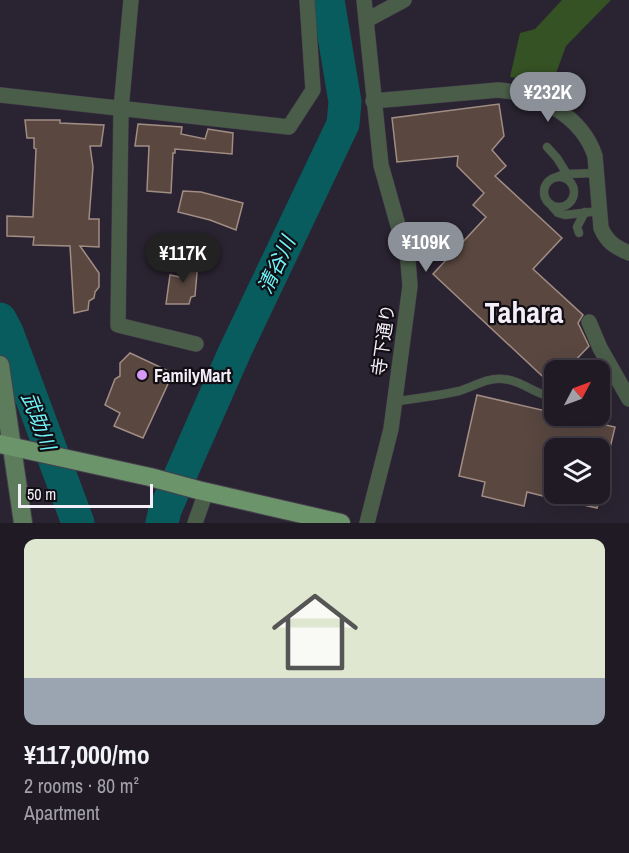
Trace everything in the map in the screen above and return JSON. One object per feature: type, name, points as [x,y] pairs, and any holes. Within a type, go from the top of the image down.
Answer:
[{"type":"main road","points":[[7,445],[341,523]]},
{"type":"street","points":[[131,0],[122,109],[118,325],[196,344]]},
{"type":"street","points":[[0,95],[289,127],[313,90],[307,0]]},
{"type":"street","name":"寺下通り","points":[[364,0],[381,165],[408,261],[410,286],[391,429],[367,523]]},
{"type":"street","points":[[367,20],[404,0]]},
{"type":"street","points":[[373,101],[498,90],[513,91],[552,106],[570,120],[591,145],[596,172],[592,211],[605,238],[613,246],[629,253]]},
{"type":"street","points":[[589,322],[629,399]]},
{"type":"street","points":[[0,365],[7,445],[23,523]]},
{"type":"street","points":[[195,523],[202,491]]},
{"type":"lane","points":[[547,147],[567,174]]},
{"type":"lane","points":[[592,211],[565,215],[558,213],[545,197],[545,187],[551,180],[567,174],[596,172]]},
{"type":"lane","points":[[550,204],[565,206],[569,204],[574,195],[569,181],[560,177],[555,178]]},
{"type":"lane","points":[[579,233],[577,227],[592,211]]},
{"type":"lane","points":[[610,375],[614,373]]},
{"type":"lane","points":[[395,402],[460,391],[487,381],[502,379],[544,395]]},
{"type":"green space","points":[[562,0],[611,0],[566,46],[552,84],[510,77],[520,33],[535,29]]},
{"type":"building","points":[[499,104],[504,136],[492,150],[506,166],[495,176],[562,238],[533,269],[583,315],[578,323],[589,346],[576,360],[544,360],[544,378],[433,274],[486,217],[473,205],[484,193],[457,166],[458,156],[397,162],[392,118]]},
{"type":"building","points":[[25,120],[60,120],[60,123],[104,125],[101,146],[90,146],[93,167],[89,219],[99,219],[99,247],[80,246],[99,273],[99,287],[94,298],[89,301],[88,310],[74,313],[70,246],[33,245],[34,237],[7,236],[7,216],[33,217],[36,149],[34,138],[27,138]]},
{"type":"building","points":[[138,124],[182,127],[181,134],[205,139],[208,129],[233,133],[232,154],[175,149],[171,193],[147,191],[149,146],[135,146]]},
{"type":"building","points":[[183,191],[201,192],[243,203],[236,230],[210,220],[178,212]]},
{"type":"building","points":[[180,261],[198,261],[195,296],[191,297],[189,304],[166,304],[170,275],[180,277]]},
{"type":"building","points":[[130,353],[173,373],[143,438],[114,426],[120,413],[105,405],[115,379],[120,376],[120,363]]},
{"type":"building","points":[[477,395],[544,410],[544,426],[615,427],[610,448],[610,438],[544,438],[544,496],[527,492],[524,506],[482,496],[485,482],[459,476]]},
{"type":"building","points":[[579,504],[598,504],[597,508]]},
{"type":"waterway","name":"清谷川","points":[[162,523],[165,510],[235,351],[343,124],[345,102],[328,0]]},
{"type":"waterway","name":"武助川","points":[[0,319],[7,332],[78,523]]},
{"type":"place","name":"FamilyMart","points":[[142,375]]},
{"type":"district","name":"Tahara","points":[[524,312]]}]
